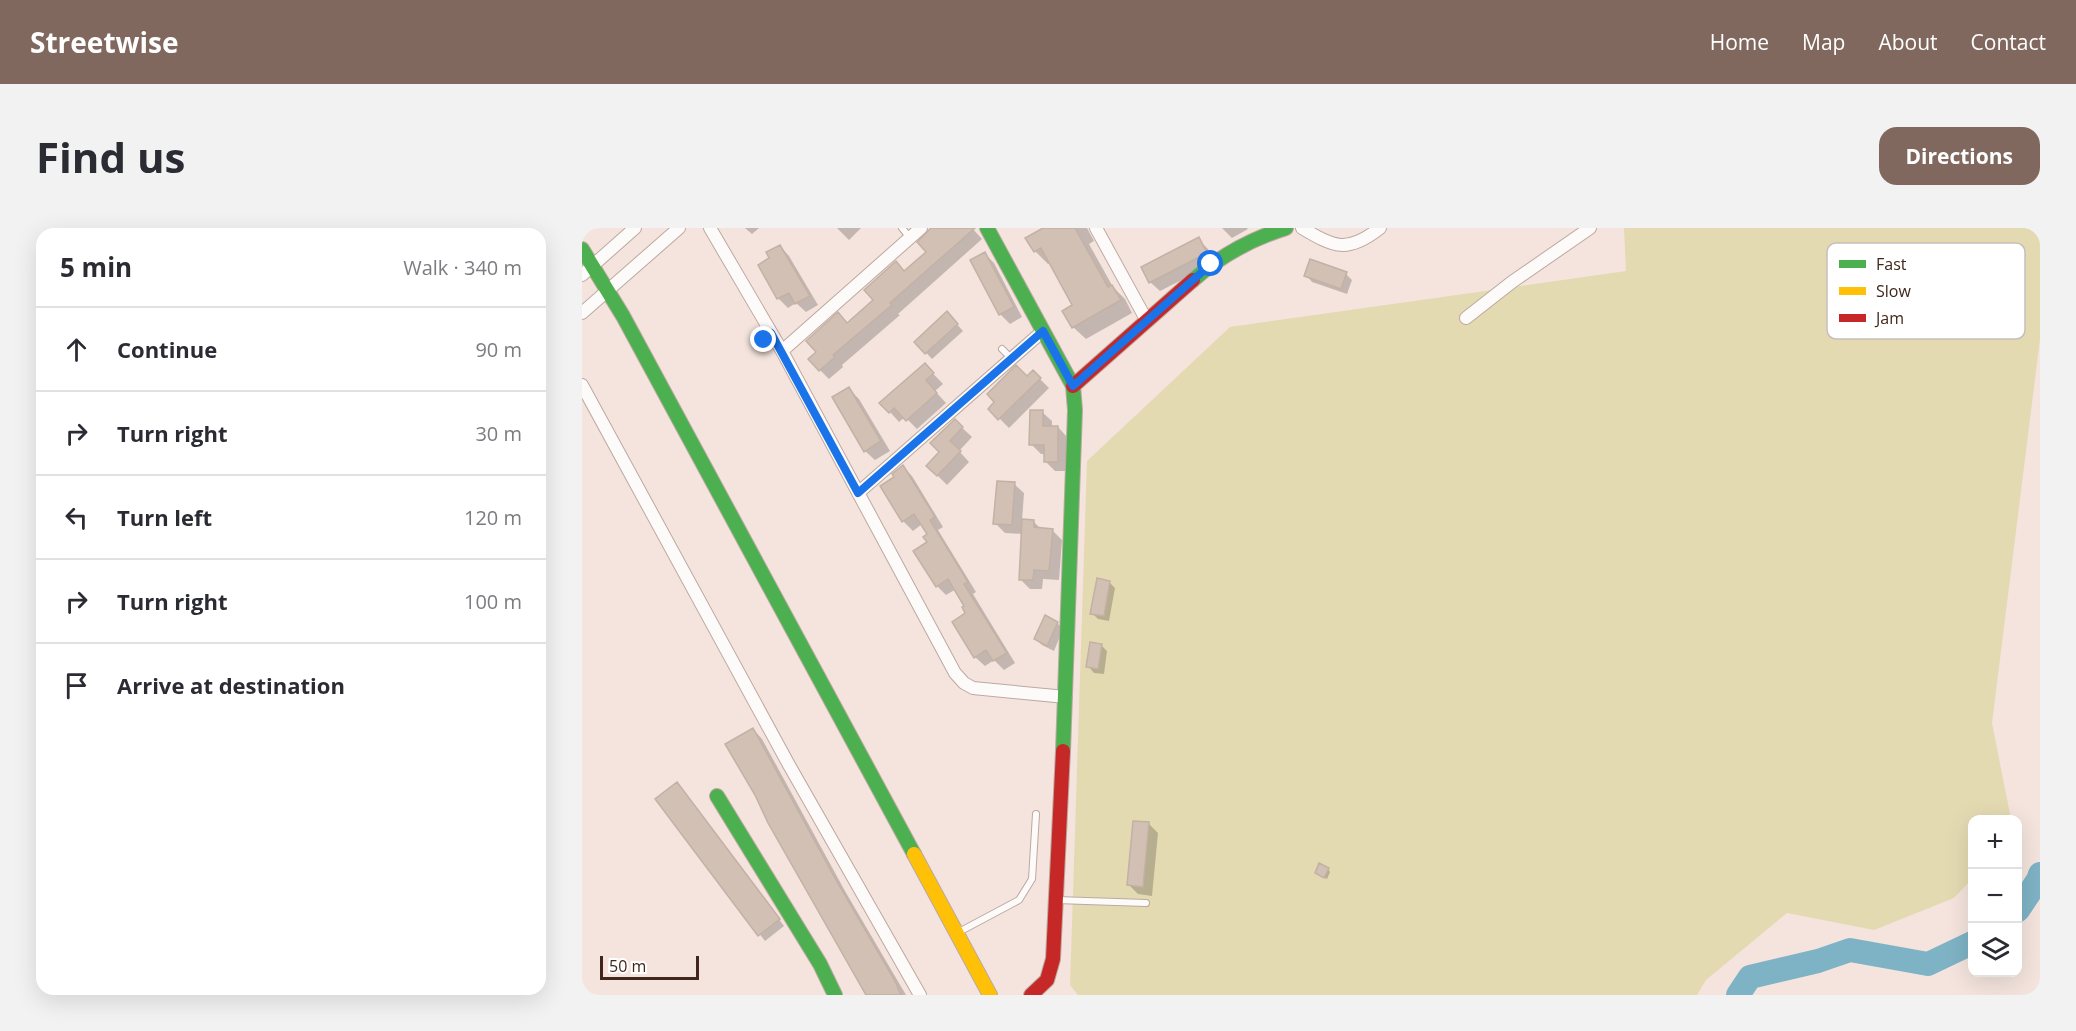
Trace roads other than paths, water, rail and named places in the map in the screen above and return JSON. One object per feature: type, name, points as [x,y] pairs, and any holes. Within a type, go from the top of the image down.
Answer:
[{"type":"street","points":[[582,275],[635,228]]},
{"type":"street","points":[[582,313],[679,228]]},
{"type":"street","points":[[710,228],[767,336],[782,351],[955,673],[964,683],[974,688],[1066,697]]},
{"type":"street","points":[[782,351],[906,233],[921,228]]},
{"type":"street","points":[[987,228],[1073,386],[1075,410],[1066,697],[1051,976],[1042,988],[1030,995]]},
{"type":"street","points":[[1096,228],[1147,321]]},
{"type":"street","points":[[1073,386],[1211,264],[1237,247],[1262,235],[1286,228]]},
{"type":"street","points":[[1302,228],[1329,244],[1338,246],[1354,244],[1380,228]]},
{"type":"street","points":[[1466,318],[1512,282],[1590,228]]},
{"type":"street","points":[[582,249],[623,316],[990,995]]},
{"type":"street","points":[[858,493],[1043,331]]},
{"type":"street","points":[[582,385],[789,765],[920,995]]},
{"type":"street","points":[[717,796],[820,964],[835,995]]},
{"type":"lane","points":[[1002,349],[1012,359]]},
{"type":"lane","points":[[956,933],[1019,900],[1032,879],[1036,814]]},
{"type":"lane","points":[[1056,900],[1146,903]]},
{"type":"waterway","points":[[2022,904],[2040,874]]},
{"type":"waterway","points":[[1738,995],[1750,977],[1818,961],[1850,950],[1928,964],[1968,945]]}]
